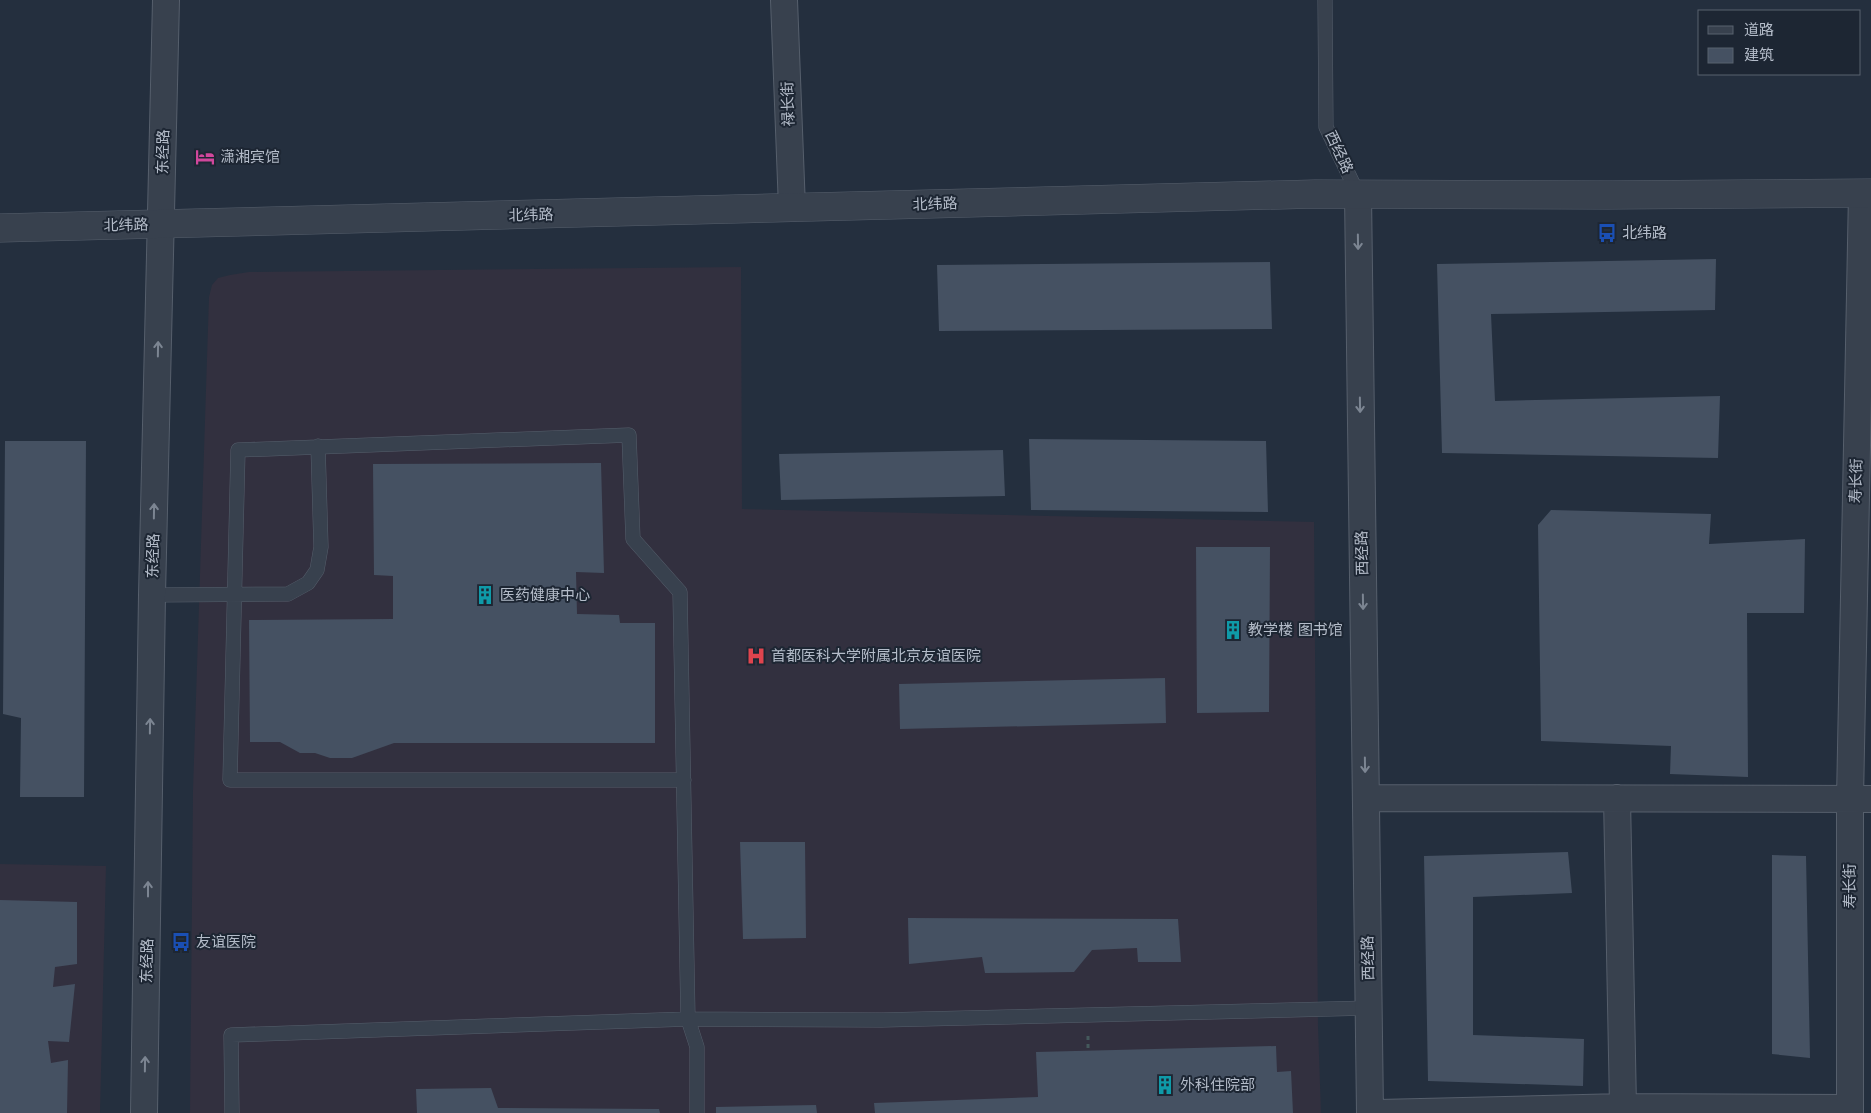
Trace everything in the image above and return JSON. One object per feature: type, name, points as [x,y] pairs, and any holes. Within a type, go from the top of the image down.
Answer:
[{"type":"street","name":"东经路","points":[[144,1113],[152,595],[166,0]]},
{"type":"street","name":"禄长街","points":[[784,0],[792,208]]},
{"type":"street","name":"北纬路","points":[[0,228],[1358,194],[1618,195],[1866,192]]},
{"type":"street","name":"寿长街","points":[[1379,1113],[1623,1107],[1850,1110],[1861,799],[1866,192]]},
{"type":"street","name":"西经路","points":[[1358,194],[1370,1113]]},
{"type":"street","points":[[1366,798],[1861,799]]},
{"type":"street","points":[[1617,798],[1623,1107]]},
{"type":"lane","name":"西经路","points":[[1325,0],[1326,127],[1358,194]]},
{"type":"lane","points":[[684,780],[230,780],[238,450],[629,435],[633,539],[680,592],[684,780],[688,1019],[697,1047],[697,1113]]},
{"type":"lane","points":[[152,595],[234,596],[288,594],[308,583],[317,570],[321,547],[318,446]]},
{"type":"lane","points":[[232,1113],[231,1035],[688,1019],[882,1020],[1369,1008]]},
{"type":"shaded area","name":"首都医科大学附属北京友谊医院","points":[[741,267],[742,509],[1314,522],[1318,1026],[1321,1113],[190,1113],[193,790],[209,297],[212,285],[218,278],[249,272]]},
{"type":"shaded area","points":[[0,864],[106,866],[100,1113],[0,1113]]},
{"type":"building","points":[[1716,259],[1715,310],[1491,314],[1495,401],[1720,396],[1718,458],[1442,453],[1437,264]]},
{"type":"building","points":[[1270,262],[1272,329],[939,331],[937,265]]},
{"type":"building","points":[[1029,439],[1266,441],[1268,512],[1031,510]]},
{"type":"building","points":[[5,441],[86,441],[84,797],[20,797],[21,718],[3,714]]},
{"type":"building","points":[[1003,450],[1005,496],[781,500],[779,454]]},
{"type":"building","name":"医药健康中心","points":[[601,463],[604,573],[576,572],[577,614],[619,615],[620,623],[655,623],[655,743],[394,743],[352,758],[330,758],[315,753],[300,753],[280,742],[250,742],[249,620],[393,619],[393,576],[374,575],[373,464]]},
{"type":"building","points":[[1551,510],[1711,514],[1709,544],[1805,539],[1804,613],[1747,613],[1748,777],[1670,774],[1671,746],[1541,741],[1538,525]]},
{"type":"building","name":"教学楼 图书馆","points":[[1196,547],[1270,547],[1269,712],[1197,713]]},
{"type":"building","points":[[1165,678],[1166,723],[900,729],[899,684]]},
{"type":"building","points":[[740,842],[805,842],[806,938],[743,939]]},
{"type":"building","points":[[1568,852],[1572,893],[1473,897],[1473,1035],[1584,1039],[1583,1086],[1428,1081],[1424,856]]},
{"type":"building","points":[[1772,855],[1806,856],[1810,1058],[1772,1054]]},
{"type":"building","points":[[0,900],[77,902],[77,964],[55,967],[53,987],[75,984],[69,1042],[48,1041],[51,1063],[68,1060],[67,1113],[0,1113]]},
{"type":"building","points":[[908,918],[1178,919],[1181,962],[1138,962],[1137,948],[1092,950],[1074,972],[985,973],[982,957],[909,964]]},
{"type":"building","name":"外科住院部","points":[[1276,1046],[1277,1072],[1291,1071],[1293,1113],[875,1113],[874,1103],[1038,1097],[1036,1052]]},
{"type":"building","points":[[491,1088],[498,1108],[659,1109],[660,1113],[417,1113],[416,1089]]},
{"type":"building","points":[[816,1105],[817,1113],[716,1113],[716,1107]]},
{"type":"place","name":"潇湘宾馆","points":[[205,157]]},
{"type":"place","name":"北纬路","points":[[1607,233]]},
{"type":"place","name":"医药健康中心","points":[[485,595]]},
{"type":"place","name":"教学楼 图书馆","points":[[1233,630]]},
{"type":"place","name":"首都医科大学附属北京友谊医院","points":[[756,656]]},
{"type":"place","name":"友谊医院","points":[[181,942]]},
{"type":"place","name":"外科住院部","points":[[1165,1085]]}]
